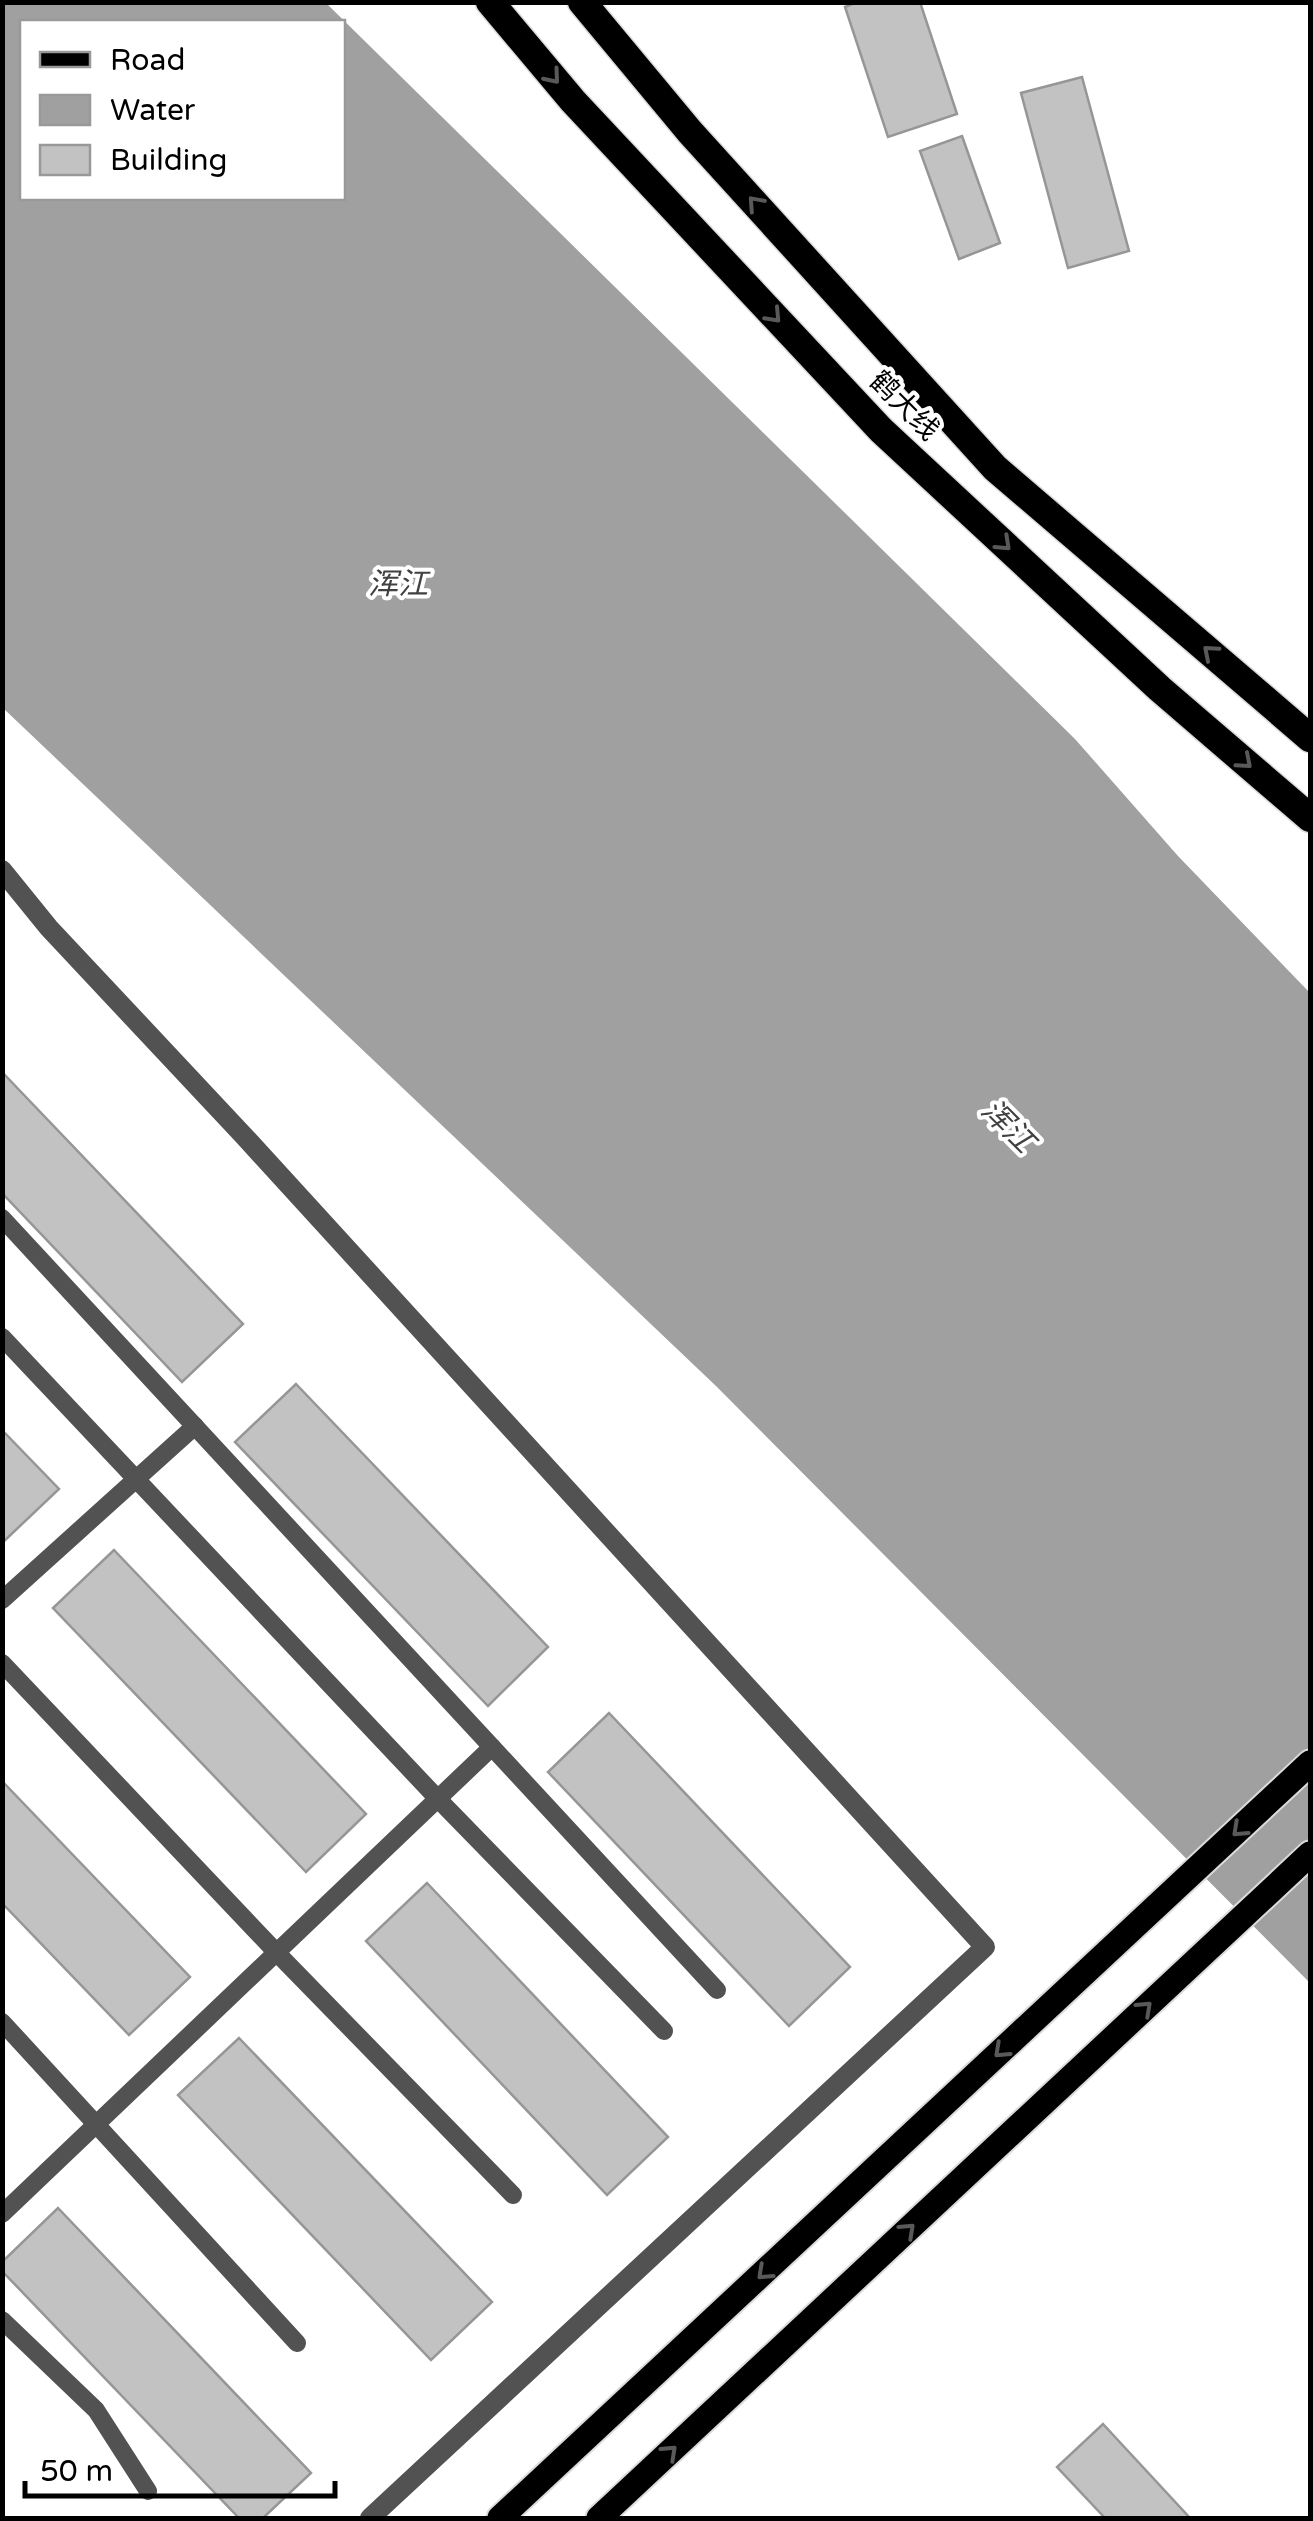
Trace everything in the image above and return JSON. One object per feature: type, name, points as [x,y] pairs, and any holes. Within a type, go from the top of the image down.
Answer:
[{"type":"highway","name":"鹤大线","points":[[490,2],[573,102],[881,430],[1160,688],[1310,818]]},
{"type":"highway","name":"鹤大线","points":[[582,2],[690,132],[995,468],[1310,738]]},
{"type":"main road","points":[[500,2518],[1310,1763]]},
{"type":"main road","points":[[599,2518],[1310,1854]]},
{"type":"street","points":[[2,870],[49,928],[985,1947],[370,2518]]},
{"type":"lane","points":[[2,1218],[717,1990]]},
{"type":"lane","points":[[2,1338],[438,1799],[664,2031]]},
{"type":"lane","points":[[2,1600],[195,1426]]},
{"type":"lane","points":[[2,1663],[513,2195]]},
{"type":"lane","points":[[2,2214],[492,1747]]},
{"type":"lane","points":[[2,2022],[297,2343]]},
{"type":"lane","points":[[2,2320],[96,2410],[148,2491]]},
{"type":"water","name":"浑江","points":[[3,3],[326,3],[343,20],[20,20],[20,200],[345,200],[345,22],[1075,739],[1178,856],[1310,993],[1310,1983],[716,1386],[3,708]]},
{"type":"building","points":[[857,2],[920,2],[957,114],[888,137],[845,7]]},
{"type":"building","points":[[1082,77],[1129,251],[1068,268],[1021,93]]},
{"type":"building","points":[[962,136],[1000,243],[959,259],[920,151]]},
{"type":"building","points":[[2,1072],[243,1324],[182,1382],[2,1193]]},
{"type":"building","points":[[296,1384],[548,1647],[488,1706],[235,1442]]},
{"type":"building","points":[[2,1430],[59,1489],[2,1543]]},
{"type":"building","points":[[114,1550],[366,1814],[306,1872],[53,1608]]},
{"type":"building","points":[[609,1713],[850,1967],[789,2026],[548,1772]]},
{"type":"building","points":[[2,1781],[190,1977],[129,2035],[2,1903]]},
{"type":"building","points":[[427,1883],[668,2137],[607,2195],[366,1941]]},
{"type":"building","points":[[239,2038],[492,2302],[431,2360],[178,2095]]},
{"type":"building","points":[[58,2208],[311,2473],[263,2518],[239,2518],[2,2271],[2,2262]]},
{"type":"building","points":[[1103,2424],[1190,2518],[1105,2518],[1057,2467]]}]
